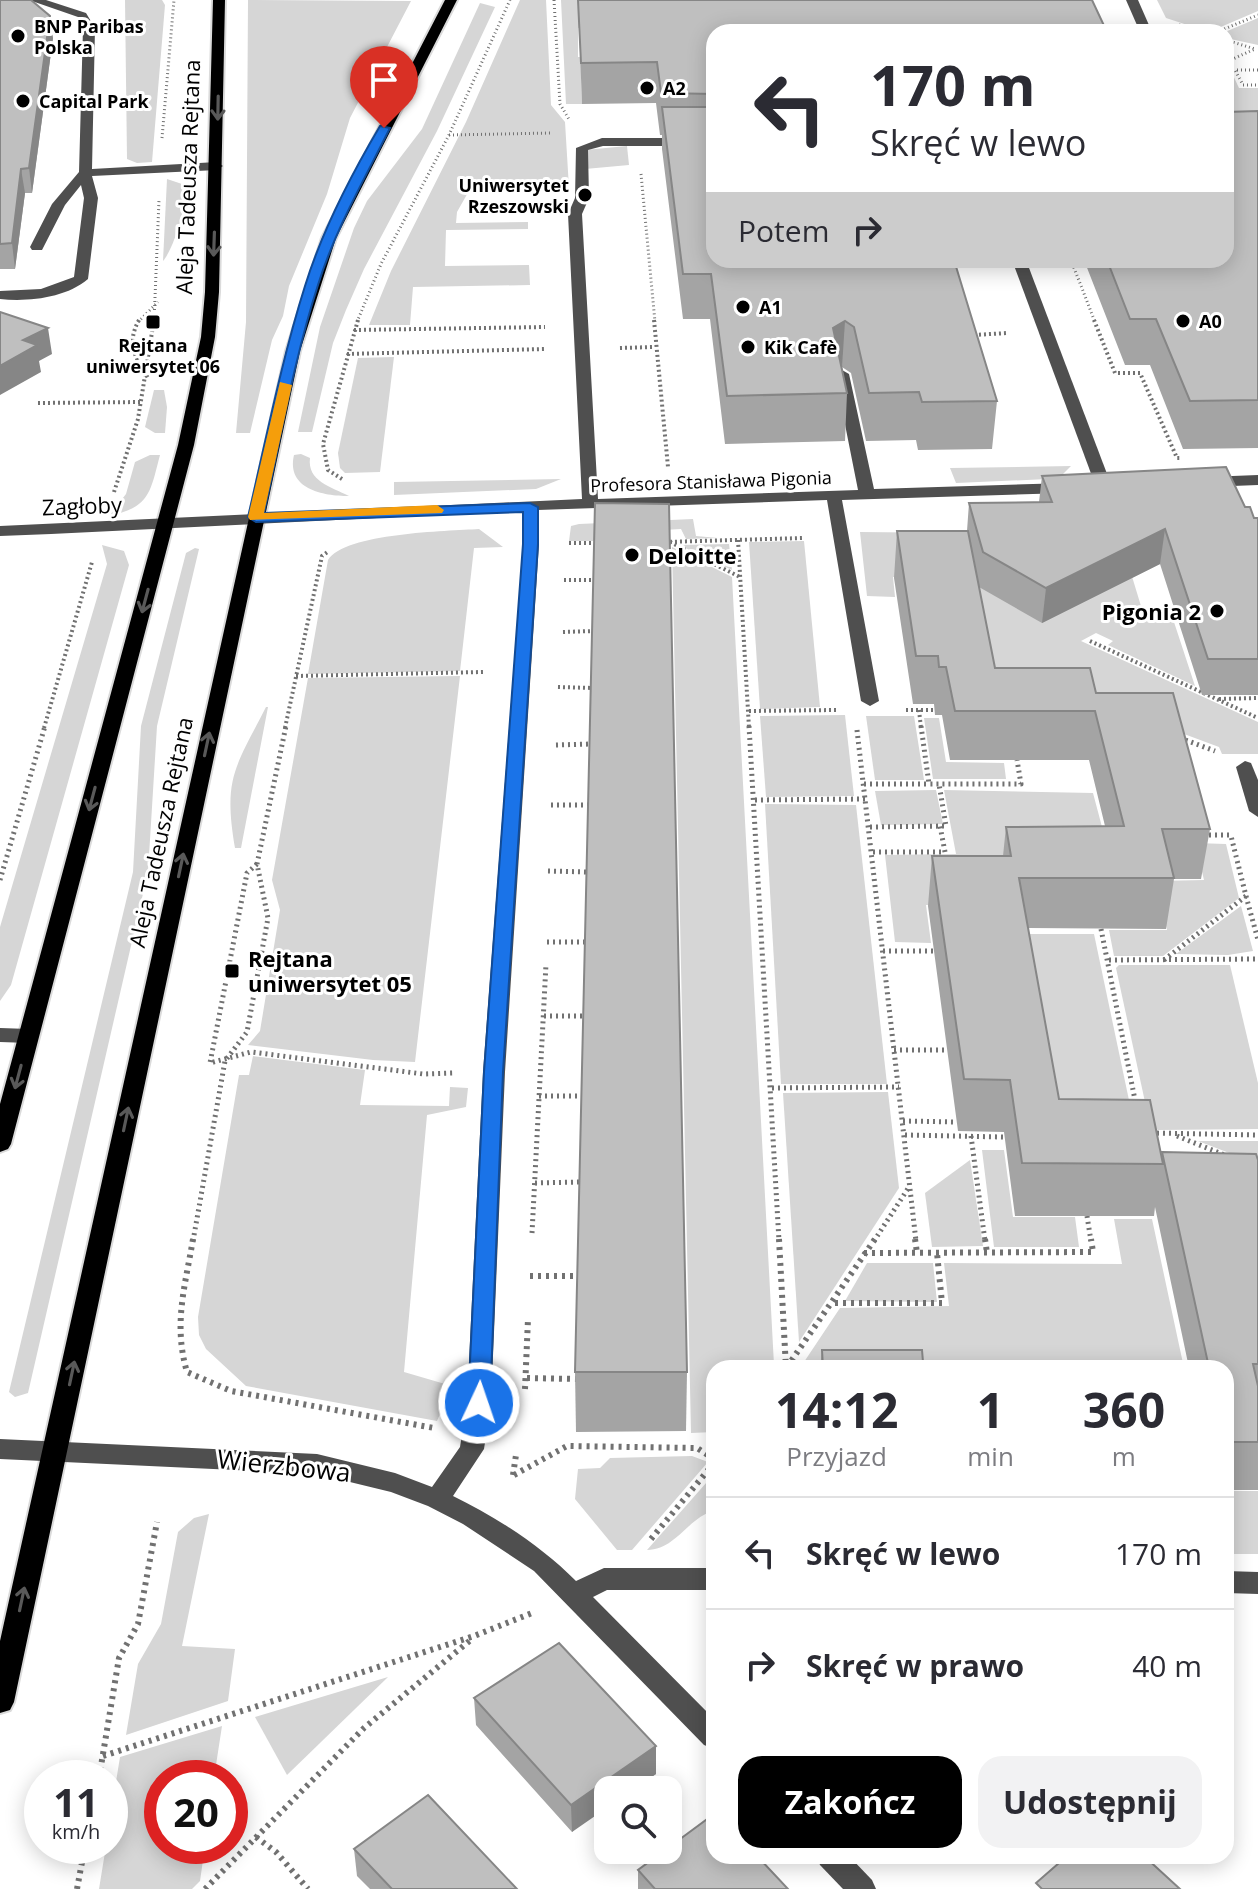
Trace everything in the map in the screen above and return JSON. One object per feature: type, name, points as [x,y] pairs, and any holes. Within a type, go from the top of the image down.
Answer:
[{"type":"main road","name":"Aleja Tadeusza Rejtana","points":[[0,1144],[186,445],[208,337],[217,166],[219,0]]},
{"type":"main road","name":"Aleja Tadeusza Rejtana","points":[[0,1702],[293,351],[316,272],[359,178],[451,0]]},
{"type":"street","points":[[0,295],[38,295],[62,289],[81,279],[91,198],[85,173],[89,28],[82,15],[35,0]]},
{"type":"street","points":[[1132,0],[1142,24]]},
{"type":"street","points":[[590,505],[575,214],[582,198],[581,139],[706,142]]},
{"type":"street","points":[[37,247],[59,204],[85,173],[217,166]]},
{"type":"street","name":"Profesora Stanisława Pigonia","points":[[165,525],[256,517],[1112,486],[1022,268]]},
{"type":"street","points":[[841,374],[867,496]]},
{"type":"street","points":[[1197,483],[1258,480]]},
{"type":"street","points":[[834,497],[870,701]]},
{"type":"street","points":[[437,1499],[472,1449],[479,1403],[494,1072],[522,672],[530,507]]},
{"type":"street","name":"Zagłoby","points":[[0,531],[165,525]]},
{"type":"street","points":[[1245,767],[1258,811]]},
{"type":"street","points":[[0,1035],[29,1036]]},
{"type":"street","name":"Wierzbowa","points":[[0,1449],[317,1464],[395,1483],[437,1499],[472,1517],[543,1564],[706,1729]]},
{"type":"street","points":[[575,1594],[604,1579],[706,1579]]},
{"type":"street","points":[[1234,1582],[1258,1583]]},
{"type":"street","points":[[838,1864],[862,1889]]},
{"type":"path","points":[[357,479],[342,479],[328,470],[323,444],[354,330],[381,264],[449,135],[510,0]]},
{"type":"path","points":[[554,0],[560,104],[581,139]]},
{"type":"path","points":[[1234,25],[1258,15]]},
{"type":"path","points":[[1234,42],[1257,49]]},
{"type":"path","points":[[1234,59],[1257,49]]},
{"type":"path","points":[[1258,70],[1235,70],[1243,85],[1258,85]]},
{"type":"path","points":[[449,135],[581,139]]},
{"type":"path","points":[[637,142],[654,347],[669,473]]},
{"type":"path","points":[[1074,268],[1115,373],[1140,373],[1177,458],[1190,458]]},
{"type":"path","points":[[1076,274],[1088,274]]},
{"type":"path","points":[[113,495],[133,445],[149,379],[158,302],[146,308],[134,329],[132,350],[149,379]]},
{"type":"path","points":[[354,330],[553,327],[554,349]]},
{"type":"path","points":[[960,336],[1005,333]]},
{"type":"path","points":[[347,354],[654,347]]},
{"type":"path","points":[[38,403],[143,402]]},
{"type":"path","points":[[738,540],[786,1360]]},
{"type":"path","points":[[669,542],[741,578]]},
{"type":"path","points":[[342,544],[322,556],[257,864],[268,918],[247,1032],[225,1061],[179,1319],[179,1344],[187,1372],[231,1391],[438,1429],[513,1475],[567,1446],[697,1448],[706,1455]]},
{"type":"path","points":[[0,880],[94,557],[90,551]]},
{"type":"path","points":[[561,580],[595,580]]},
{"type":"path","points":[[559,632],[594,631]]},
{"type":"path","points":[[1090,641],[1258,718]]},
{"type":"path","points":[[296,676],[522,672]]},
{"type":"path","points":[[557,687],[593,688]]},
{"type":"path","points":[[1216,699],[1258,698]]},
{"type":"path","points":[[870,701],[855,710],[917,1253]]},
{"type":"path","points":[[919,710],[929,784]]},
{"type":"path","points":[[1179,737],[1245,767]]},
{"type":"path","points":[[554,745],[591,744]]},
{"type":"path","points":[[1208,748],[1212,760]]},
{"type":"path","points":[[864,784],[1021,784],[1017,760]]},
{"type":"path","points":[[869,827],[946,826],[939,784]]},
{"type":"path","points":[[755,800],[866,799]]},
{"type":"path","points":[[551,805],[590,805]]},
{"type":"path","points":[[1228,822],[1258,940]]},
{"type":"path","points":[[872,852],[945,852],[940,826]]},
{"type":"path","points":[[1190,835],[1231,835]]},
{"type":"path","points":[[257,864],[247,873],[210,1063],[251,1052],[423,1074],[494,1072]]},
{"type":"path","points":[[548,871],[588,872]]},
{"type":"path","points":[[1164,960],[1246,896]]},
{"type":"path","points":[[1101,929],[1139,1119]]},
{"type":"path","points":[[547,942],[587,942]]},
{"type":"path","points":[[883,951],[934,951]]},
{"type":"path","points":[[1109,960],[1258,959]]},
{"type":"path","points":[[544,1016],[585,1016]]},
{"type":"path","points":[[894,1050],[947,1050]]},
{"type":"path","points":[[772,1088],[899,1087]]},
{"type":"path","points":[[539,1096],[583,1096]]},
{"type":"path","points":[[903,1121],[957,1122]]},
{"type":"path","points":[[1141,1133],[1258,1135]]},
{"type":"path","points":[[1172,1134],[1229,1156]]},
{"type":"path","points":[[905,1135],[1003,1137]]},
{"type":"path","points":[[971,1136],[987,1253]]},
{"type":"path","points":[[535,1183],[581,1182]]},
{"type":"path","points":[[792,1360],[834,1303],[910,1186]]},
{"type":"path","points":[[864,1253],[1093,1252],[1087,1216]]},
{"type":"path","points":[[834,1303],[942,1303],[937,1253]]},
{"type":"path","points":[[530,1276],[579,1276]]},
{"type":"path","points":[[527,1378],[577,1379]]},
{"type":"path","points":[[642,1550],[706,1471]]},
{"type":"path","points":[[102,1760],[119,1658],[138,1624],[157,1522]]},
{"type":"path","points":[[103,1756],[474,1636],[532,1613]]},
{"type":"path","points":[[205,1889],[364,1728],[474,1636]]},
{"type":"path","points":[[256,1837],[276,1852],[308,1889]]},
{"type":"path","points":[[77,1889],[82,1864]]},
{"type":"shaded area","points":[[125,0],[162,0],[165,5],[152,162],[137,163],[127,159]]},
{"type":"shaded area","points":[[248,0],[411,1],[350,118],[327,194],[289,286],[283,316],[272,340],[250,433],[236,433],[246,322]]},
{"type":"shaded area","points":[[520,0],[546,0],[551,105],[565,122],[569,188],[470,189],[457,212],[456,223],[528,222],[528,229],[446,230],[445,266],[529,265],[530,285],[413,287],[410,325],[369,325],[391,271],[466,122]]},
{"type":"shaded area","points":[[561,0],[734,0],[739,18],[578,28],[578,57],[706,56],[581,74],[582,104],[566,104]]},
{"type":"shaded area","points":[[1157,0],[1258,0],[1258,11],[1228,24],[1184,24],[1166,18]]},
{"type":"shaded area","points":[[480,3],[495,7],[437,131],[364,269],[346,310],[333,343],[312,432],[298,432],[320,327],[354,228],[367,201],[422,129]]},
{"type":"shaded area","points":[[1258,18],[1258,45],[1234,40],[1234,28]]},
{"type":"shaded area","points":[[1234,77],[1239,88],[1258,88],[1258,130],[1234,130]]},
{"type":"shaded area","points":[[627,146],[629,165],[585,169],[585,150]]},
{"type":"shaded area","points":[[167,179],[182,184],[184,200],[176,235],[163,261]]},
{"type":"shaded area","points":[[394,357],[380,472],[345,473],[340,468],[338,453],[358,358]]},
{"type":"shaded area","points":[[154,390],[164,390],[167,407],[165,433],[155,433],[145,427]]},
{"type":"shaded area","points":[[150,455],[160,455],[146,496],[133,508],[109,516],[126,494],[135,462]]},
{"type":"shaded area","points":[[294,455],[310,458],[316,478],[349,496],[318,492],[301,483],[293,467]]},
{"type":"shaded area","points":[[1071,466],[1061,476],[1048,479],[956,483],[950,468]]},
{"type":"shaded area","points":[[561,479],[536,489],[394,495],[394,482]]},
{"type":"shaded area","points":[[693,519],[696,536],[718,538],[686,539],[681,529],[646,531],[647,541],[569,541],[571,526],[579,524]]},
{"type":"shaded area","points":[[479,529],[503,547],[474,548],[460,671],[308,674],[328,560],[338,551],[354,544],[398,535]]},
{"type":"shaded area","points":[[860,532],[963,533],[1127,560],[1144,616],[1172,616],[1195,686],[1108,645],[1113,641],[1096,633],[1081,641],[1258,722],[1258,754],[1222,754],[1219,747],[1090,699],[989,698],[966,577],[893,577],[895,597],[867,596]]},
{"type":"shaded area","points":[[804,541],[820,707],[760,709],[749,542]]},
{"type":"shaded area","points":[[729,544],[732,570],[679,545]]},
{"type":"shaded area","points":[[102,545],[124,551],[129,565],[11,985],[0,1001],[0,927],[107,564]]},
{"type":"shaded area","points":[[672,547],[732,577],[774,1360],[706,1360],[706,1432],[691,1433]]},
{"type":"shaded area","points":[[199,549],[157,726],[148,872],[28,1393],[15,1397],[9,1392],[133,872],[141,726],[186,553]]},
{"type":"shaded area","points":[[460,676],[415,1062],[248,1045],[260,1031],[280,910],[272,880],[308,678]]},
{"type":"shaded area","points":[[266,707],[241,848],[235,848],[230,805],[234,774]]},
{"type":"shaded area","points":[[845,715],[854,796],[766,797],[760,716]]},
{"type":"shaded area","points":[[866,716],[914,716],[924,780],[875,780]]},
{"type":"shaded area","points":[[924,718],[939,718],[946,762],[1004,763],[1006,779],[933,779]]},
{"type":"shaded area","points":[[936,790],[943,824],[881,825],[875,791]]},
{"type":"shaded area","points":[[944,790],[1093,793],[1115,876],[1003,905],[926,905],[931,943],[895,942],[885,855],[956,854]]},
{"type":"shaded area","points":[[765,804],[856,805],[887,1084],[781,1084]]},
{"type":"shaded area","points":[[1195,843],[1226,844],[1239,898],[1163,956],[1114,956],[1109,930],[1167,930],[1156,881],[1204,880]]},
{"type":"shaded area","points":[[1241,906],[1253,951],[1228,955],[1176,954]]},
{"type":"shaded area","points":[[1017,934],[1094,934],[1134,1124],[1051,1124]]},
{"type":"shaded area","points":[[1119,965],[1230,965],[1258,1083],[1258,1129],[1158,1130],[1150,1125],[1116,968]]},
{"type":"shaded area","points":[[253,1056],[365,1070],[360,1105],[449,1106],[450,1087],[468,1088],[466,1107],[427,1115],[404,1372],[445,1384],[443,1407],[437,1421],[246,1386],[206,1349],[199,1335],[198,1317],[239,1075],[249,1075]]},
{"type":"shaded area","points":[[888,1092],[899,1188],[799,1342],[783,1093]]},
{"type":"shaded area","points":[[1198,1141],[1258,1141],[1258,1164]]},
{"type":"shaded area","points":[[982,1150],[1004,1150],[1013,1217],[1075,1217],[1079,1247],[994,1247]]},
{"type":"shaded area","points":[[970,1160],[983,1246],[932,1247],[925,1193]]},
{"type":"shaded area","points":[[1114,1219],[1152,1219],[1182,1360],[805,1360],[840,1308],[949,1306],[944,1263],[1122,1264]]},
{"type":"shaded area","points":[[867,1263],[933,1263],[937,1302],[845,1301]]},
{"type":"shaded area","points":[[692,1456],[706,1461],[706,1464],[632,1550],[617,1550],[575,1499],[578,1469],[600,1468],[610,1458]]},
{"type":"shaded area","points":[[706,1483],[706,1514],[666,1545],[647,1550]]},
{"type":"shaded area","points":[[1234,1491],[1258,1491],[1258,1554],[1234,1554]]},
{"type":"shaded area","points":[[209,1514],[182,1646],[235,1649],[228,1701],[126,1735],[138,1664],[161,1624],[178,1532],[194,1518]]},
{"type":"shaded area","points":[[388,1677],[287,1775],[255,1717]]},
{"type":"shaded area","points":[[222,1726],[217,1760],[144,1760],[144,1864],[202,1864],[200,1881],[192,1889],[99,1889],[103,1864],[128,1864],[128,1760],[120,1760],[120,1757]]},
{"type":"building","name":"Capital Park","points":[[0,0],[31,0],[50,16],[29,168],[21,169],[12,243],[0,244]]},
{"type":"building","points":[[578,0],[1092,0],[1103,24],[706,24],[706,94],[661,93],[657,62],[581,63]]},
{"type":"building","name":"A1","points":[[662,107],[706,107],[706,268],[956,268],[997,401],[922,402],[919,392],[869,393],[854,327],[845,321],[833,328],[847,393],[727,396],[711,274],[683,274]]},
{"type":"building","name":"A0","points":[[1258,111],[1258,400],[1190,401],[1156,319],[1130,319],[1110,268],[1234,268],[1234,112]]},
{"type":"building","points":[[0,312],[48,328],[23,340],[37,345],[0,366]]},
{"type":"building","points":[[1226,467],[1245,507],[1250,507],[1254,518],[1258,518],[1258,659],[1208,659],[1165,529],[1046,588],[983,552],[969,503],[1052,502],[1042,476]]},
{"type":"building","points":[[595,503],[669,504],[687,1372],[575,1372]]},
{"type":"building","points":[[897,531],[968,531],[995,668],[1090,668],[1096,693],[1173,693],[1210,829],[1162,829],[1174,878],[1019,878],[1059,1099],[1150,1100],[1163,1164],[1022,1163],[1010,1080],[964,1079],[932,856],[1011,856],[1006,827],[1124,826],[1095,711],[955,711],[946,667],[939,667],[938,656],[916,656]]},
{"type":"building","points":[[1162,1152],[1256,1154],[1258,1160],[1258,1364],[1253,1364],[1258,1386],[1258,1442],[1234,1442],[1234,1360],[1207,1360]]},
{"type":"building","points":[[822,1350],[922,1350],[923,1360],[823,1360]]},
{"type":"building","points":[[559,1643],[656,1746],[613,1776],[594,1776],[594,1789],[571,1805],[474,1698]]},
{"type":"building","points":[[428,1795],[517,1889],[392,1889],[354,1849]]},
{"type":"building","points":[[706,1820],[706,1864],[765,1864],[788,1889],[655,1889],[638,1870],[646,1864],[682,1864],[682,1838]]},
{"type":"building","points":[[1058,1864],[1153,1864],[1180,1889],[1042,1889],[1036,1883]]},
{"type":"slow traffic","points":[[285,385],[256,517],[437,510]]},
{"type":"place","name":"BNP Paribas Polska","points":[[18,36]]},
{"type":"place","name":"A2","points":[[647,88]]},
{"type":"place","name":"Capital Park","points":[[23,101]]},
{"type":"place","name":"Uniwersytet Rzeszowski","points":[[585,195]]},
{"type":"place","name":"A1","points":[[743,307]]},
{"type":"place","name":"A0","points":[[1183,321]]},
{"type":"place","name":"Rejtana uniwersytet 06","points":[[153,322]]},
{"type":"place","name":"Kik Cafè","points":[[748,347]]},
{"type":"place","name":"Deloitte","points":[[632,555]]},
{"type":"place","name":"Pigonia 2","points":[[1217,611]]},
{"type":"place","name":"Rejtana uniwersytet 05","points":[[232,971]]},
{"type":"route","points":[[384,128],[329,238],[312,284],[293,351],[256,517],[530,507],[531,544],[494,1072],[479,1403]]}]
